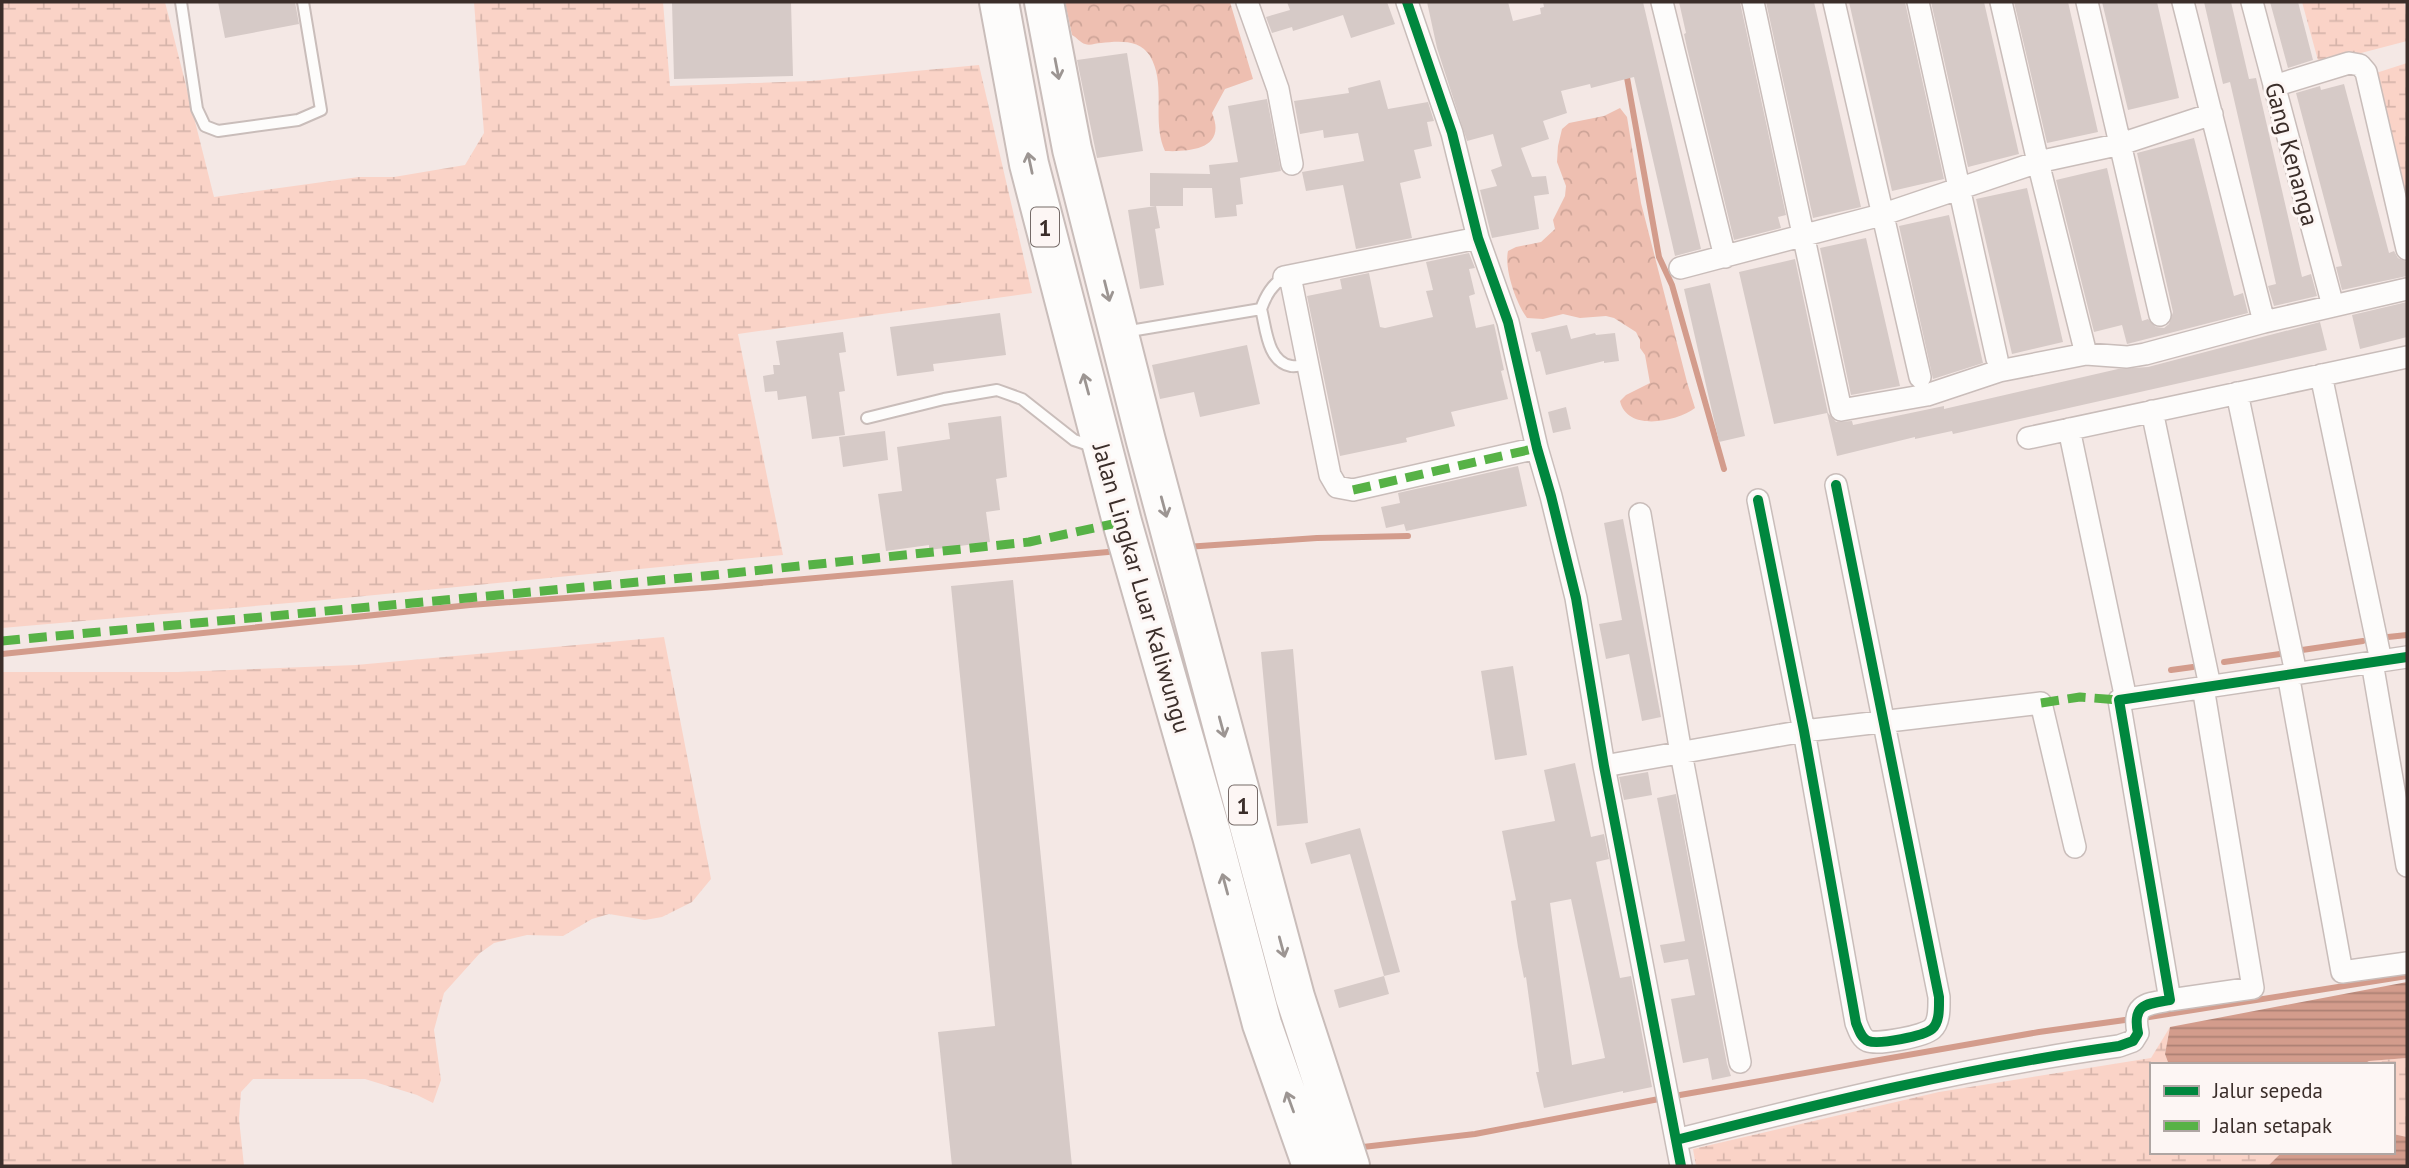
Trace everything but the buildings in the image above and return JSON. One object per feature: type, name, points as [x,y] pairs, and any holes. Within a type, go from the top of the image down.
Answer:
[{"type":"highway","name":"Jalan Lingkar Luar Kaliwungu","points":[[999,2],[1030,164],[1124,445],[1350,1166]]},
{"type":"highway","name":"Jalan Lingkar Luar Kaliwungu","points":[[1044,2],[1072,149],[1118,332],[1124,445],[1262,1024],[1312,1166]]},
{"type":"street","points":[[1247,2],[1278,89],[1292,164]]},
{"type":"street","points":[[1407,2],[1452,133],[1478,238],[1508,323],[1576,598],[1604,766],[1681,1166]]},
{"type":"street","points":[[1662,2],[1724,257]]},
{"type":"street","points":[[1753,2],[1842,410],[1927,395],[1999,372],[2086,354],[2127,357],[2407,289]]},
{"type":"street","points":[[1834,2],[1920,377]]},
{"type":"street","points":[[1918,2],[1997,359]]},
{"type":"street","points":[[2001,2],[2086,354]]},
{"type":"street","points":[[2087,2],[2160,315]]},
{"type":"street","points":[[2183,2],[2264,323]]},
{"type":"street","name":"Gang Kenanga","points":[[2252,2],[2333,306]]},
{"type":"street","points":[[2274,86],[2349,64],[2360,65],[2366,72],[2407,248]]},
{"type":"street","points":[[1680,268],[1881,215],[2038,162],[2121,144],[2212,114]]},
{"type":"street","points":[[1478,238],[1287,277],[1330,475],[1337,487],[1353,490],[1537,448]]},
{"type":"street","points":[[2028,438],[2321,375],[2406,363]]},
{"type":"street","points":[[2321,375],[2377,661],[2407,866]]},
{"type":"street","points":[[2236,393],[2292,674],[2342,972],[2407,963]]},
{"type":"street","points":[[1676,1140],[1854,1095],[2119,1046],[2133,1041],[2138,1033],[2138,1010],[2147,1003],[2253,988],[2206,686],[2152,411]]},
{"type":"street","points":[[2069,429],[2126,699]]},
{"type":"street","points":[[1758,500],[1804,731],[1856,1023],[1867,1041],[1903,1038],[1931,1030],[1936,1024],[1939,1012],[1939,998],[1836,485]]},
{"type":"street","points":[[1640,514],[1681,753],[1740,1062]]},
{"type":"street","points":[[2170,1000],[2119,700],[2407,657]]},
{"type":"street","points":[[1604,766],[1804,731],[2041,703],[2076,847]]},
{"type":"lane","points":[[181,2],[197,109],[205,126],[212,131],[218,131],[298,120],[321,110],[303,2]]},
{"type":"lane","points":[[1287,277],[1276,283],[1266,295],[1261,309],[1273,353],[1291,366],[1308,364]]},
{"type":"lane","points":[[1118,332],[1261,309]]},
{"type":"lane","points":[[867,418],[944,398],[998,390],[1022,399],[1074,440],[1124,445]]},
{"type":"green space","points":[[2,2],[165,2],[214,197],[359,177],[394,177],[465,165],[484,133],[474,2],[663,2],[670,86],[810,81],[979,65],[1032,293],[738,334],[783,555],[2,628]]},
{"type":"green space","points":[[1065,2],[1230,2],[1253,79],[1225,89],[1212,113],[1215,134],[1211,141],[1195,149],[1165,151],[1159,127],[1158,79],[1146,50],[1128,42],[1089,45],[1082,42],[1072,35]]},
{"type":"green space","points":[[2302,2],[2404,2],[2407,41],[2319,64]]},
{"type":"green space","points":[[2407,63],[2407,199],[2373,74]]},
{"type":"green space","points":[[1620,108],[1627,117],[1641,203],[1695,408],[1665,420],[1642,421],[1632,417],[1624,411],[1620,401],[1650,383],[1645,355],[1640,348],[1636,332],[1606,316],[1580,318],[1563,314],[1543,319],[1527,318],[1509,276],[1508,251],[1541,242],[1555,229],[1553,220],[1565,196],[1566,186],[1557,162],[1562,129],[1569,123],[1604,116]]},
{"type":"green space","points":[[664,637],[711,879],[692,902],[662,917],[645,920],[609,914],[592,919],[563,936],[527,935],[494,943],[480,953],[444,993],[434,1030],[441,1080],[433,1103],[417,1095],[365,1079],[253,1079],[241,1092],[239,1119],[244,1166],[2,1166],[2,672],[178,672],[356,665]]},
{"type":"green space","points":[[2170,1027],[2165,1054],[2168,1063],[2150,1063],[2150,1154],[2280,1154],[2268,1166],[1696,1166],[1693,1149],[1939,1092],[2151,1058]]},
{"type":"green space","points":[[2407,1058],[2407,1137],[2395,1134],[2395,1063],[2366,1063]]},
{"type":"shaded area","points":[[2407,982],[2407,1058],[2366,1063],[2168,1063],[2165,1054],[2170,1027]]},
{"type":"shaded area","points":[[2395,1134],[2407,1137],[2407,1166],[2268,1166],[2280,1154],[2395,1154]]},
{"type":"waterway","points":[[1626,72],[1659,257],[1672,285],[1724,469]]},
{"type":"waterway","points":[[1186,547],[1317,538],[1408,536]]},
{"type":"waterway","points":[[2,654],[470,605],[715,587],[1108,552]]},
{"type":"waterway","points":[[2388,637],[2407,635]]},
{"type":"waterway","points":[[2302,650],[2363,641]]},
{"type":"waterway","points":[[2224,662],[2280,654]]},
{"type":"waterway","points":[[2171,670],[2193,667]]},
{"type":"waterway","points":[[2143,1018],[2407,976]]},
{"type":"waterway","points":[[1680,1095],[2039,1032],[2132,1019]]},
{"type":"waterway","points":[[1363,1147],[1475,1134],[1659,1099]]},
{"type":"marked path","points":[[1353,490],[1537,448]]},
{"type":"marked path","points":[[2,641],[704,576],[1029,542],[1122,522]]},
{"type":"marked path","points":[[2041,703],[2080,697],[2119,700]]},
{"type":"cycle path","points":[[1407,2],[1452,133],[1478,238],[1508,322],[1576,598],[1604,766],[1681,1166]]},
{"type":"cycle path","points":[[1758,500],[1804,731],[1856,1023],[1862,1036],[1868,1041],[1901,1039],[1927,1032],[1935,1026],[1939,997],[1836,485]]},
{"type":"cycle path","points":[[1676,1140],[1896,1087],[2007,1064],[2119,1046],[2133,1041],[2138,1033],[2139,1011],[2148,1005],[2170,1000],[2119,700],[2407,657]]}]
